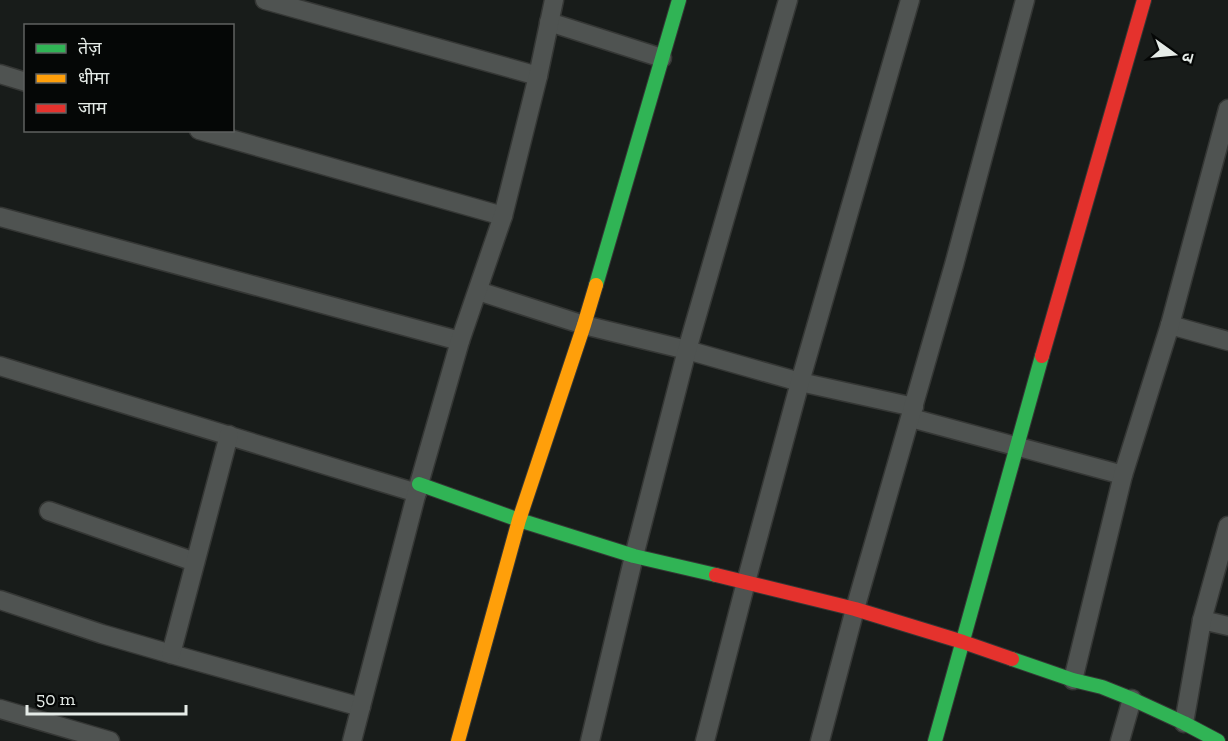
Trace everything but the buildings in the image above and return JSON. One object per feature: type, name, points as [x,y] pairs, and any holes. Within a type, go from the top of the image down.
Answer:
[{"type":"street","points":[[265,0],[538,76]]},
{"type":"street","points":[[352,741],[418,489],[460,340],[503,216],[538,76],[554,0]]},
{"type":"street","points":[[458,741],[519,520],[584,325],[679,0]]},
{"type":"street","points":[[590,741],[634,556],[687,350],[788,0]]},
{"type":"street","points":[[705,741],[800,382],[910,0]]},
{"type":"street","points":[[820,741],[855,609],[954,265],[1025,0]]},
{"type":"street","points":[[935,741],[1016,445],[1144,0]]},
{"type":"street","points":[[549,22],[662,58]]},
{"type":"street","points":[[0,74],[24,81]]},
{"type":"street","points":[[1073,680],[1124,476],[1170,326],[1228,109]]},
{"type":"street","points":[[206,132],[503,216]]},
{"type":"street","points":[[0,217],[460,340]]},
{"type":"street","points":[[478,291],[584,325],[687,350],[912,413],[1124,476]]},
{"type":"street","points":[[1170,326],[1228,341]]},
{"type":"street","points":[[0,366],[418,489],[634,556],[855,609],[963,642],[1132,699],[1218,741]]},
{"type":"street","points":[[171,654],[229,435]]},
{"type":"street","points":[[48,511],[195,562]]},
{"type":"street","points":[[1184,723],[1202,620],[1228,526]]},
{"type":"street","points":[[0,600],[102,634],[362,707]]},
{"type":"street","points":[[1202,620],[1228,626]]},
{"type":"street","points":[[1120,741],[1132,699]]},
{"type":"street","points":[[0,709],[110,741]]},
{"type":"traffic: fast","points":[[596,285],[679,0]]},
{"type":"traffic: fast","points":[[935,741],[1042,356]]},
{"type":"traffic: fast","points":[[419,484],[519,520],[634,556],[716,575]]},
{"type":"traffic: fast","points":[[1012,659],[1073,680],[1102,687],[1184,723],[1218,741]]},
{"type":"traffic: slow","points":[[458,741],[519,520],[596,285]]},
{"type":"traffic: jam","points":[[1042,356],[1144,0]]},
{"type":"traffic: jam","points":[[716,575],[855,609],[1012,659]]}]
